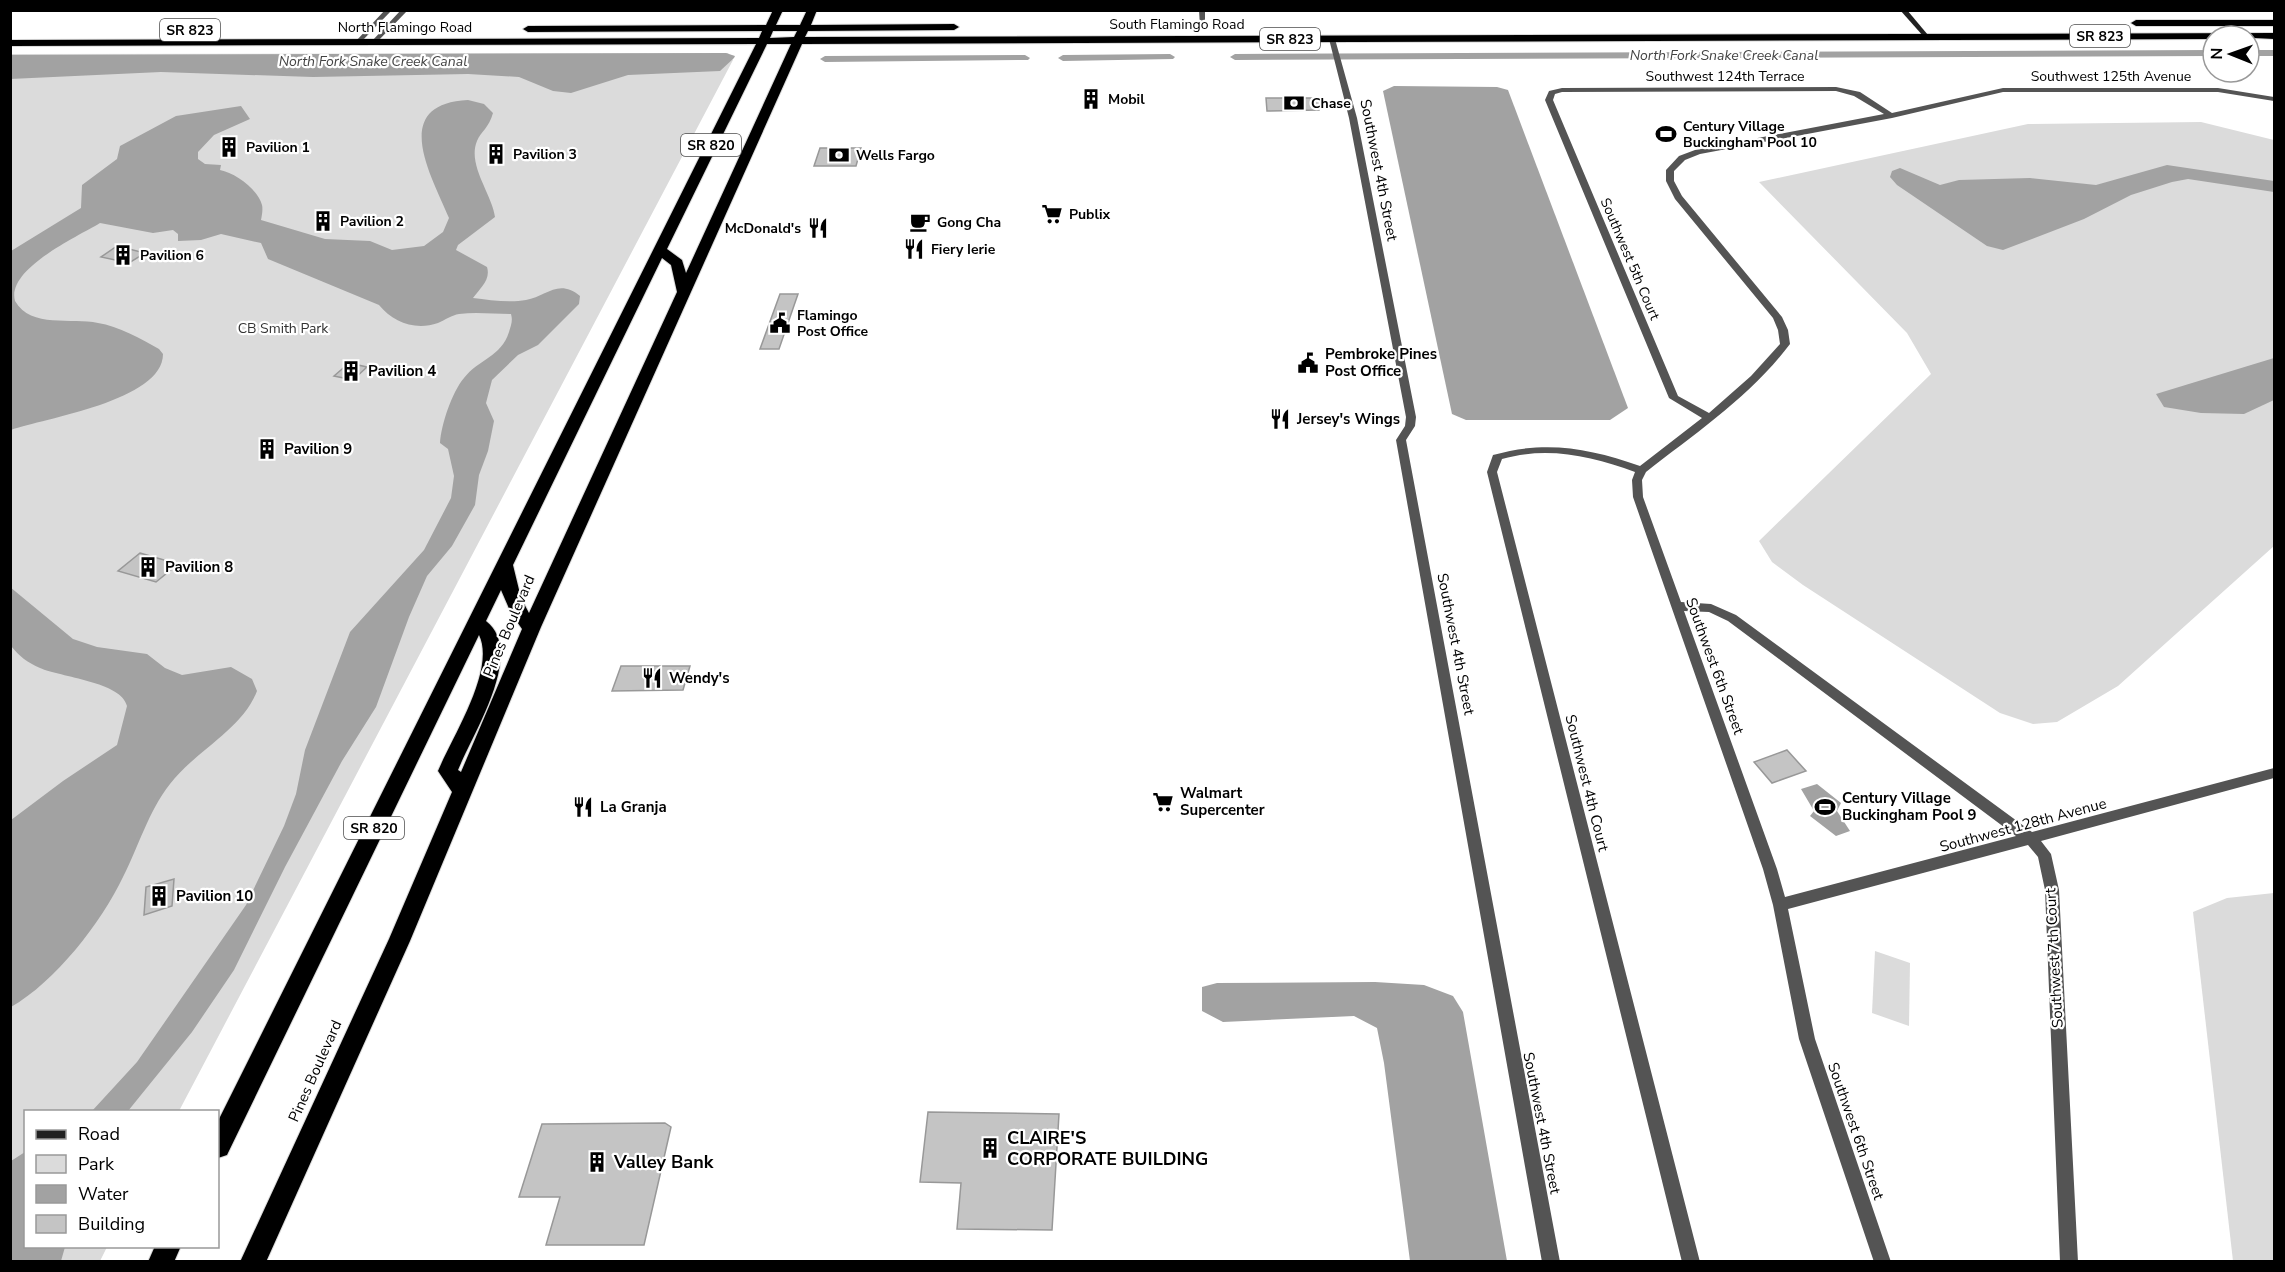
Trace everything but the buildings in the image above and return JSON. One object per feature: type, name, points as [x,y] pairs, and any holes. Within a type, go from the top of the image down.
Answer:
[{"type":"highway","name":"Pines Boulevard","points":[[219,1144],[778,10]]},
{"type":"highway","name":"Pines Boulevard","points":[[253,1262],[464,792],[532,627],[812,10]]},
{"type":"highway","name":"SR 823","points":[[2119,23],[2274,23]]},
{"type":"highway","points":[[1895,24],[1935,24]]},
{"type":"highway","name":"SR 823","points":[[520,29],[770,28],[802,34],[963,27]]},
{"type":"highway","name":"South Flamingo Road","points":[[1046,39],[1080,34],[1185,34],[1198,27],[1215,27]]},
{"type":"highway","name":"North Flamingo Road","points":[[358,30],[392,29]]},
{"type":"highway","name":"North Flamingo Road","points":[[10,43],[763,41],[802,34]]},
{"type":"highway","name":"South Flamingo Road","points":[[802,34],[1046,39],[2274,36]]},
{"type":"highway","points":[[659,249],[677,262],[683,291]]},
{"type":"highway","points":[[504,562],[512,601],[520,617],[532,627]]},
{"type":"highway","points":[[464,792],[448,771],[484,688],[495,652],[493,637],[486,626],[475,622]]},
{"type":"highway","points":[[161,1262],[167,1248]]},
{"type":"street","points":[[358,42],[388,10]]},
{"type":"street","points":[[374,42],[392,29],[405,10]]},
{"type":"street","points":[[1198,27],[1202,10]]},
{"type":"street","points":[[1903,10],[1926,36]]},
{"type":"street","name":"Southwest 4th Street","points":[[1332,39],[1353,118],[1411,417],[1410,426],[1401,440],[1551,1262]]},
{"type":"street","points":[[2266,97],[2266,93],[2274,88]]},
{"type":"street","name":"Southwest 124th Terrace","points":[[1552,93],[1562,90],[1836,89],[1857,94],[1892,116]]},
{"type":"street","name":"Southwest 125th Avenue","points":[[1709,417],[1775,358],[1785,344],[1783,330],[1767,302],[1678,197],[1670,181],[1670,170],[1683,158],[1698,152],[1892,116],[2002,90],[2208,90],[2274,99]]},
{"type":"street","name":"Southwest 5th Court","points":[[1552,93],[1549,100],[1674,398],[1709,417]]},
{"type":"street","points":[[1641,470],[1709,417]]},
{"type":"street","name":"Southwest 4th Court","points":[[1641,470],[1610,457],[1578,451],[1516,450],[1497,457],[1492,472],[1691,1262]]},
{"type":"street","name":"Southwest 6th Street","points":[[1641,470],[1637,480],[1638,497],[1740,782],[1780,905],[1807,1039],[1883,1262]]},
{"type":"street","name":"Southwest 7th Court","points":[[1676,606],[1699,606],[1720,611],[1961,785],[2031,839],[2044,854],[2052,890],[2069,1262]]},
{"type":"street","name":"Southwest 128th Avenue","points":[[1780,905],[2274,773]]},
{"type":"green space","name":"CB Smith Park","points":[[728,53],[733,60],[180,1110],[24,1110],[24,1248],[106,1248],[100,1261],[11,1261],[11,54]]},
{"type":"green space","points":[[2201,122],[2274,140],[2274,546],[2118,686],[2057,722],[2033,724],[2000,713],[1803,585],[1772,562],[1759,541],[1931,374],[1907,333],[1759,182],[2028,124]]},
{"type":"green space","points":[[2274,893],[2274,1261],[2233,1261],[2193,912],[2227,898]]},
{"type":"green space","points":[[1875,951],[1910,963],[1909,1026],[1872,1013]]},
{"type":"water","points":[[726,53],[735,56],[720,71],[628,75],[571,93],[553,91],[519,77],[468,74],[313,77],[161,72],[10,79],[11,55]]},
{"type":"water","points":[[1394,86],[1497,87],[1508,90],[1628,408],[1610,420],[1466,420],[1452,414],[1383,91]]},
{"type":"water","points":[[468,100],[484,104],[493,113],[477,141],[475,160],[495,217],[458,245],[456,250],[487,267],[486,280],[473,298],[520,301],[552,290],[565,289],[580,296],[579,304],[538,345],[518,355],[492,380],[486,403],[494,421],[488,451],[479,475],[475,505],[452,546],[427,576],[409,617],[376,707],[342,761],[285,867],[234,970],[192,1032],[129,1110],[93,1110],[137,1062],[246,905],[284,826],[296,794],[305,750],[350,632],[424,550],[451,498],[454,476],[448,449],[440,443],[451,400],[464,378],[501,347],[509,332],[512,319],[511,314],[465,313],[454,315],[438,323],[413,325],[391,316],[379,305],[268,259],[261,243],[221,234],[201,240],[178,241],[178,234],[173,230],[153,233],[100,223],[61,245],[32,266],[21,277],[15,289],[15,301],[22,310],[41,319],[88,321],[114,327],[138,337],[159,349],[163,354],[158,370],[144,384],[124,396],[74,413],[11,430],[11,251],[81,208],[82,185],[117,159],[120,146],[176,116],[241,106],[250,119],[214,135],[198,152],[198,159],[205,164],[221,165],[220,170],[239,178],[251,188],[262,205],[261,220],[325,239],[370,241],[392,250],[424,246],[443,232],[449,218],[426,163],[422,144],[423,128],[429,114],[444,104]]},
{"type":"water","points":[[2167,165],[2274,181],[2274,192],[2188,179],[2172,182],[2131,195],[2084,219],[2003,250],[1987,246],[1897,185],[1890,177],[1892,171],[1900,168],[1940,185],[1959,180],[2030,178],[2096,185]]},
{"type":"water","points":[[2274,358],[2274,400],[2244,414],[2201,413],[2164,407],[2156,394]]},
{"type":"water","points":[[10,587],[73,639],[97,647],[147,654],[165,668],[182,675],[231,667],[252,679],[257,691],[241,717],[180,772],[162,795],[114,895],[75,950],[44,983],[11,1007],[11,820],[63,781],[117,745],[127,706],[123,698],[114,691],[89,681],[40,668],[17,653],[11,646]]},
{"type":"water","name":"Century Village Buckingham Pool 9","points":[[1817,784],[1841,803],[1837,811],[1850,831],[1836,836],[1810,816],[1814,811],[1801,789]]},
{"type":"water","points":[[1375,982],[1424,985],[1453,996],[1463,1012],[1507,1261],[1410,1261],[1384,1063],[1377,1028],[1354,1016],[1223,1022],[1202,1011],[1202,987],[1217,983]]},
{"type":"water","points":[[24,1153],[24,1248],[65,1248],[61,1261],[11,1261],[11,1161]]},
{"type":"waterway","name":"North Fork Snake Creek Canal","points":[[1235,57],[2201,53]]},
{"type":"waterway","name":"North Fork Snake Creek Canal","points":[[2261,53],[2274,53]]},
{"type":"waterway","name":"North Fork Snake Creek Canal","points":[[1063,58],[1170,57]]},
{"type":"waterway","name":"North Fork Snake Creek Canal","points":[[825,59],[1025,58]]},
{"type":"place","name":"Mobil","points":[[1091,99]]},
{"type":"place","name":"Chase","points":[[1294,103]]},
{"type":"place","name":"Century Village Buckingham Pool 10","points":[[1666,134]]},
{"type":"place","name":"Pavilion 1","points":[[229,147]]},
{"type":"place","name":"Pavilion 3","points":[[496,154]]},
{"type":"place","name":"Wells Fargo","points":[[839,155]]},
{"type":"place","name":"Publix","points":[[1052,214]]},
{"type":"place","name":"Pavilion 2","points":[[323,221]]},
{"type":"place","name":"Gong Cha","points":[[920,222]]},
{"type":"place","name":"McDonald's","points":[[818,228]]},
{"type":"place","name":"Fiery Ierie","points":[[914,249]]},
{"type":"place","name":"Pavilion 6","points":[[123,255]]},
{"type":"place","name":"Flamingo Post Office","points":[[780,323]]},
{"type":"place","name":"Pembroke Pines Post Office","points":[[1308,363]]},
{"type":"place","name":"Pavilion 4","points":[[351,371]]},
{"type":"place","name":"Jersey's Wings","points":[[1280,419]]},
{"type":"place","name":"Pavilion 9","points":[[267,449]]},
{"type":"place","name":"Pavilion 8","points":[[148,567]]},
{"type":"place","name":"Wendy's","points":[[652,678]]},
{"type":"place","name":"Walmart Supercenter","points":[[1163,802]]},
{"type":"place","name":"La Granja","points":[[583,807]]},
{"type":"place","name":"Century Village Buckingham Pool 9","points":[[1825,807]]},
{"type":"place","name":"Pavilion 10","points":[[159,896]]},
{"type":"place","name":"CLAIRE'S CORPORATE BUILDING","points":[[990,1148]]},
{"type":"place","name":"Valley Bank","points":[[597,1162]]}]
